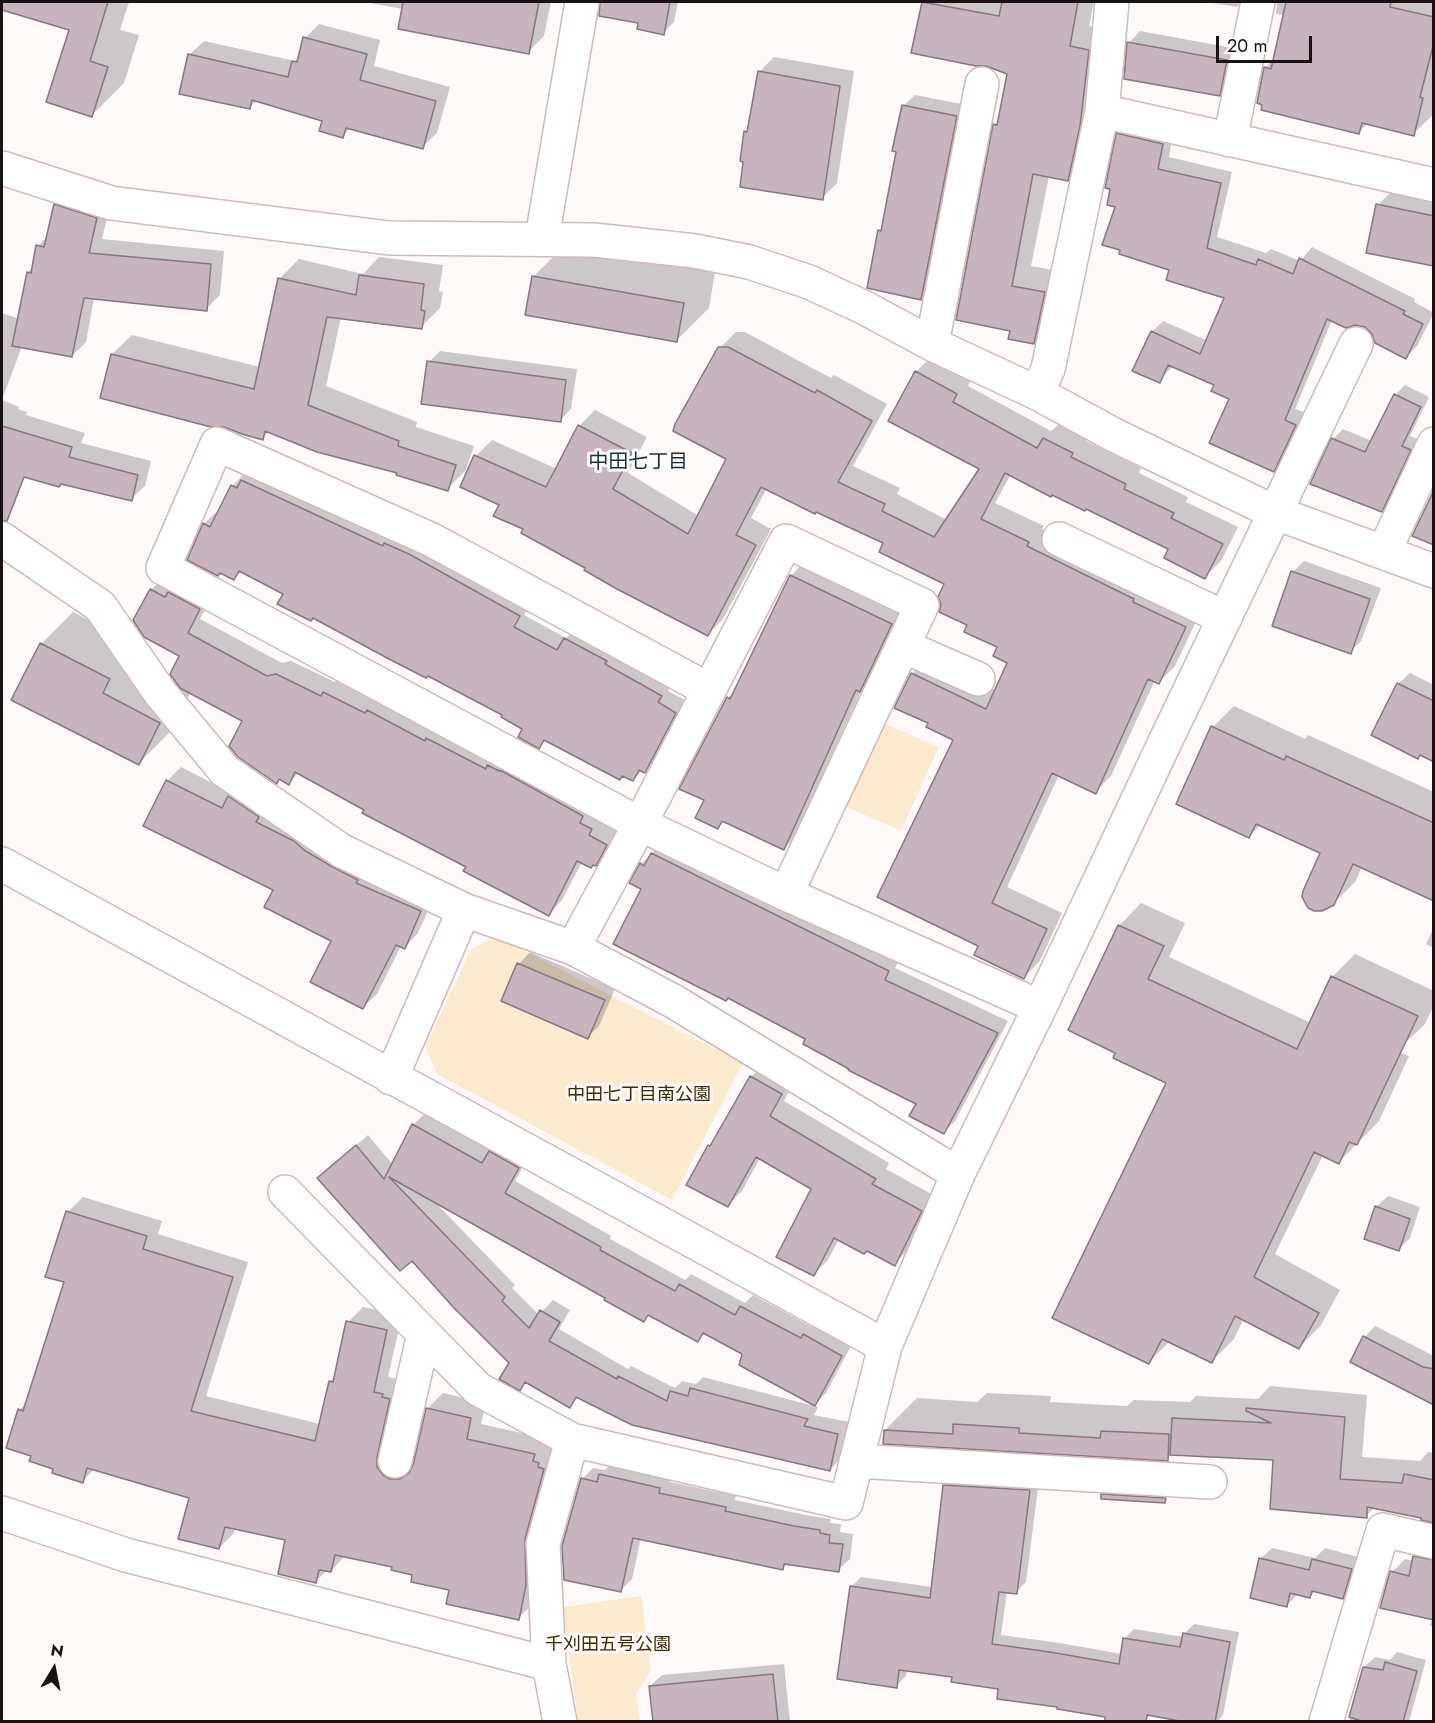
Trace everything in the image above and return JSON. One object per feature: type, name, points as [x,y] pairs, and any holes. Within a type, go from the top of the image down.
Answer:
[{"type":"street","points":[[542,238],[582,2]]},
{"type":"street","points":[[1037,393],[1048,369],[1102,111],[1112,2]]},
{"type":"street","points":[[1230,140],[1258,2]]},
{"type":"street","points":[[932,344],[982,84]]},
{"type":"street","points":[[1102,111],[1434,185]]},
{"type":"street","points":[[2,168],[111,203],[389,238],[542,238],[642,244],[695,251],[749,262],[809,282],[863,307],[932,344],[1037,393],[1116,436],[1276,513],[1434,571]]},
{"type":"street","points":[[285,1192],[478,1389],[572,1440],[846,1503],[885,1346],[958,1174],[1356,344]]},
{"type":"street","points":[[709,690],[432,540],[218,444],[163,568],[640,824],[786,894],[1040,1007]]},
{"type":"street","points":[[1384,552],[1434,444]]},
{"type":"street","points":[[2,539],[100,606],[161,694],[225,771],[342,851],[464,910],[573,948],[673,1001],[958,1174]]},
{"type":"street","points":[[1059,539],[1225,618]]},
{"type":"street","points":[[573,948],[640,824],[786,541],[922,605],[786,894]]},
{"type":"street","points":[[903,646],[978,679]]},
{"type":"street","points":[[2,864],[885,1346]]},
{"type":"street","points":[[391,1078],[464,910]]},
{"type":"street","points":[[395,1461],[424,1334]]},
{"type":"street","points":[[560,1722],[549,1664],[543,1544],[572,1440]]},
{"type":"street","points":[[856,1461],[1210,1482]]},
{"type":"street","points":[[2,1513],[126,1555],[549,1664]]},
{"type":"street","points":[[1326,1722],[1383,1530],[1434,1542]]},
{"type":"green space","points":[[877,720],[939,747],[901,831],[840,804]]},
{"type":"green space","name":"中田七丁目南公園","points":[[495,936],[743,1063],[672,1200],[437,1074],[425,1047],[471,950]]},
{"type":"green space","name":"千刈田五号公園","points":[[641,1596],[651,1671],[636,1694],[640,1721],[578,1721],[563,1607]]},
{"type":"building","points":[[2,2],[108,2],[90,61],[108,67],[92,117],[46,102],[69,30],[2,10]]},
{"type":"building","points":[[403,2],[539,2],[529,54],[398,29]]},
{"type":"building","points":[[600,2],[670,2],[664,35],[637,29],[638,23],[599,16]]},
{"type":"building","points":[[922,2],[999,16],[1002,2],[1078,2],[1070,46],[1089,50],[1080,126],[1068,181],[1033,174],[1012,286],[1045,292],[1034,344],[1008,339],[1010,331],[956,320],[993,124],[997,125],[1007,74],[986,66],[911,53]]},
{"type":"building","points":[[1286,2],[1391,2],[1390,7],[1434,17],[1434,42],[1420,97],[1423,98],[1414,136],[1362,123],[1359,134],[1261,110],[1262,105],[1257,103],[1264,67],[1271,69]]},
{"type":"building","points":[[303,37],[367,54],[360,80],[436,101],[423,149],[346,128],[343,138],[319,131],[322,121],[252,100],[250,109],[179,94],[188,54],[288,77],[292,61],[297,62]]},
{"type":"building","points":[[1127,42],[1227,60],[1220,96],[1124,79]]},
{"type":"building","points":[[758,71],[840,86],[823,200],[740,187],[743,162],[740,161],[744,131],[747,132]]},
{"type":"building","points":[[902,105],[957,116],[921,300],[867,288],[878,230],[881,231],[896,152],[892,151]]},
{"type":"building","points":[[1116,133],[1163,144],[1158,169],[1221,183],[1207,248],[1256,265],[1258,259],[1293,274],[1299,258],[1405,311],[1403,314],[1423,324],[1406,359],[1375,343],[1372,334],[1365,327],[1355,325],[1346,328],[1327,319],[1285,420],[1296,425],[1274,472],[1209,443],[1229,399],[1211,391],[1214,385],[1168,365],[1160,383],[1132,371],[1151,331],[1200,354],[1224,298],[1166,280],[1169,270],[1119,254],[1120,250],[1102,245],[1115,207],[1107,205],[1110,189],[1105,188]]},
{"type":"building","points":[[54,204],[97,218],[89,253],[211,264],[207,311],[84,298],[72,357],[12,346],[27,272],[31,273],[36,245],[44,247]]},
{"type":"building","points":[[1376,204],[1434,216],[1434,266],[1366,253]]},
{"type":"building","points":[[359,275],[424,284],[421,310],[425,311],[422,329],[327,317],[308,405],[399,441],[398,446],[456,465],[448,491],[396,475],[397,473],[317,452],[265,431],[263,440],[224,427],[211,427],[100,398],[111,354],[254,389],[278,278],[356,295]]},
{"type":"building","points":[[532,276],[684,303],[677,342],[525,315]]},
{"type":"building","points":[[718,347],[728,347],[815,393],[817,390],[872,421],[838,482],[885,504],[882,511],[934,537],[979,469],[888,421],[915,371],[957,394],[953,402],[1037,448],[1043,438],[1073,453],[1071,457],[1126,484],[1124,489],[1174,513],[1171,518],[1223,544],[1205,579],[1164,558],[1168,549],[1086,509],[1085,511],[1052,495],[1051,497],[1005,473],[981,519],[1029,542],[1027,546],[1134,599],[1133,602],[1186,627],[1159,684],[1148,679],[1096,794],[1052,773],[992,903],[1047,929],[1024,979],[974,955],[978,946],[877,897],[953,740],[926,727],[928,723],[894,708],[911,673],[986,709],[1007,663],[993,656],[997,647],[964,632],[967,625],[939,612],[941,604],[938,597],[944,584],[879,552],[883,543],[816,512],[815,514],[761,487],[736,535],[756,545],[708,636],[615,588],[584,570],[585,568],[521,533],[523,529],[493,516],[499,505],[460,487],[474,455],[546,487],[578,425],[632,453],[613,489],[688,534],[726,459],[673,431]]},
{"type":"building","points":[[427,361],[566,380],[561,422],[421,404]]},
{"type":"building","points":[[1394,394],[1421,407],[1402,446],[1411,450],[1382,512],[1310,484],[1331,438],[1365,452]]},
{"type":"building","points":[[2,426],[72,447],[69,457],[138,475],[132,501],[61,484],[59,487],[24,477],[7,521],[2,521]]},
{"type":"building","points":[[241,480],[383,546],[384,543],[409,554],[520,616],[514,627],[557,650],[564,638],[607,661],[605,664],[662,696],[658,702],[676,713],[645,773],[639,770],[633,781],[622,776],[620,780],[544,740],[539,749],[518,737],[522,729],[501,717],[502,715],[313,618],[311,621],[277,604],[283,594],[239,571],[234,580],[220,573],[218,576],[187,560],[203,523],[210,527],[231,485],[237,488]]},
{"type":"building","points":[[1434,490],[1434,545],[1412,536]]},
{"type":"building","points":[[1291,571],[1370,599],[1351,654],[1272,626]]},
{"type":"building","points":[[790,575],[892,624],[860,692],[856,690],[784,850],[722,821],[718,829],[695,818],[704,800],[679,789],[727,697],[730,699]]},
{"type":"building","points":[[150,589],[165,597],[168,592],[200,609],[188,633],[267,676],[276,674],[321,696],[323,692],[365,713],[367,710],[425,741],[426,738],[486,769],[487,765],[500,770],[583,816],[580,823],[592,829],[589,835],[607,845],[596,866],[593,865],[591,868],[577,861],[549,916],[463,871],[466,867],[362,813],[364,810],[295,772],[289,785],[279,779],[277,784],[238,757],[229,746],[242,721],[180,688],[170,674],[179,656],[144,637],[133,620]]},
{"type":"building","points":[[40,643],[110,679],[103,693],[160,723],[139,765],[11,700]]},
{"type":"building","points":[[1397,683],[1434,701],[1434,762],[1420,755],[1418,759],[1371,735]]},
{"type":"building","points":[[1211,726],[1284,760],[1286,756],[1434,823],[1434,901],[1353,864],[1334,905],[1322,911],[1308,908],[1302,897],[1303,891],[1320,853],[1256,824],[1249,838],[1176,804]]},
{"type":"building","points":[[166,780],[222,808],[228,796],[259,817],[256,822],[294,841],[304,850],[358,880],[356,883],[421,911],[405,949],[396,945],[363,1009],[310,982],[331,941],[264,907],[273,890],[143,826]]},
{"type":"building","points":[[651,853],[889,971],[885,980],[998,1033],[944,1134],[909,1116],[916,1104],[848,1070],[803,1044],[805,1039],[728,998],[726,1001],[613,944],[641,889],[629,883],[640,863],[644,866]]},
{"type":"building","points":[[1118,925],[1164,946],[1148,979],[1297,1049],[1331,976],[1418,1016],[1357,1145],[1349,1142],[1339,1164],[1314,1152],[1254,1277],[1319,1313],[1299,1349],[1235,1316],[1212,1363],[1162,1339],[1149,1364],[1052,1318],[1166,1083],[1113,1058],[1115,1053],[1068,1030]]},
{"type":"building","points":[[517,963],[605,1000],[588,1039],[501,1001]]},
{"type":"building","points":[[750,1076],[782,1094],[770,1116],[876,1179],[872,1184],[922,1211],[895,1266],[867,1251],[864,1254],[834,1238],[814,1276],[776,1257],[811,1189],[756,1157],[728,1207],[686,1185]]},
{"type":"building","points":[[412,1124],[482,1163],[489,1151],[519,1168],[505,1193],[601,1247],[600,1250],[675,1291],[679,1284],[735,1315],[740,1306],[801,1338],[803,1334],[842,1356],[815,1406],[739,1365],[742,1354],[703,1333],[698,1342],[648,1315],[644,1322],[389,1177],[505,1297],[502,1301],[529,1328],[540,1310],[560,1322],[549,1341],[617,1379],[618,1376],[667,1401],[670,1391],[688,1396],[690,1388],[808,1419],[804,1426],[838,1434],[830,1471],[632,1425],[576,1397],[570,1408],[525,1382],[520,1391],[499,1379],[509,1363],[454,1308],[412,1261],[400,1271],[317,1178],[356,1145],[384,1179]]},
{"type":"building","points":[[1375,1206],[1410,1219],[1399,1251],[1364,1239]]},
{"type":"building","points":[[66,1211],[147,1236],[143,1249],[233,1277],[191,1411],[315,1441],[329,1381],[333,1382],[346,1321],[387,1330],[374,1392],[390,1399],[377,1457],[377,1467],[383,1475],[390,1479],[400,1479],[409,1473],[413,1465],[426,1408],[471,1418],[467,1439],[535,1454],[533,1461],[539,1463],[538,1467],[544,1469],[525,1539],[526,1585],[519,1620],[446,1604],[449,1590],[411,1582],[412,1575],[391,1570],[392,1567],[335,1555],[331,1572],[319,1570],[316,1583],[278,1574],[285,1540],[225,1527],[219,1549],[178,1539],[189,1498],[87,1468],[83,1483],[52,1473],[53,1469],[29,1461],[31,1456],[6,1448],[18,1409],[23,1411],[64,1282],[45,1277]]},
{"type":"building","points":[[1363,1336],[1423,1367],[1434,1369],[1434,1405],[1350,1362]]},
{"type":"building","points":[[1246,1408],[1345,1417],[1340,1479],[1402,1483],[1404,1474],[1434,1480],[1434,1523],[1421,1520],[1421,1518],[1367,1507],[1367,1518],[1270,1509],[1273,1460],[1170,1455],[1172,1418],[1271,1423],[1246,1411]]},
{"type":"building","points":[[953,1424],[1019,1428],[1019,1433],[1100,1438],[1101,1431],[1169,1434],[1168,1461],[883,1444],[884,1430],[953,1434]]},
{"type":"building","points":[[599,1474],[660,1488],[659,1493],[726,1507],[725,1511],[820,1530],[820,1533],[830,1535],[829,1543],[843,1544],[839,1572],[784,1564],[783,1570],[633,1538],[621,1592],[564,1580],[562,1546],[581,1478],[597,1482]]},
{"type":"building","points":[[943,1485],[1030,1490],[1017,1594],[999,1592],[992,1644],[1119,1664],[1123,1638],[1180,1647],[1183,1633],[1230,1642],[1215,1722],[1185,1722],[1147,1715],[1146,1722],[1105,1722],[1105,1717],[1057,1709],[1057,1707],[997,1699],[998,1689],[951,1682],[952,1677],[899,1670],[897,1688],[837,1679],[850,1586],[930,1598]]},
{"type":"building","points":[[1101,1494],[1166,1498],[1165,1503],[1101,1499]]},
{"type":"building","points":[[1413,1556],[1434,1560],[1434,1620],[1380,1608],[1390,1571],[1409,1576]]},
{"type":"building","points":[[1259,1558],[1309,1570],[1312,1559],[1352,1569],[1343,1599],[1312,1591],[1310,1598],[1290,1593],[1287,1607],[1250,1598]]},
{"type":"building","points":[[1385,1662],[1417,1671],[1403,1722],[1365,1722],[1349,1717],[1363,1667],[1383,1670]]},
{"type":"building","points":[[773,1674],[778,1722],[653,1722],[649,1686]]},
{"type":"district","name":"中田七丁目","points":[[638,463]]}]
